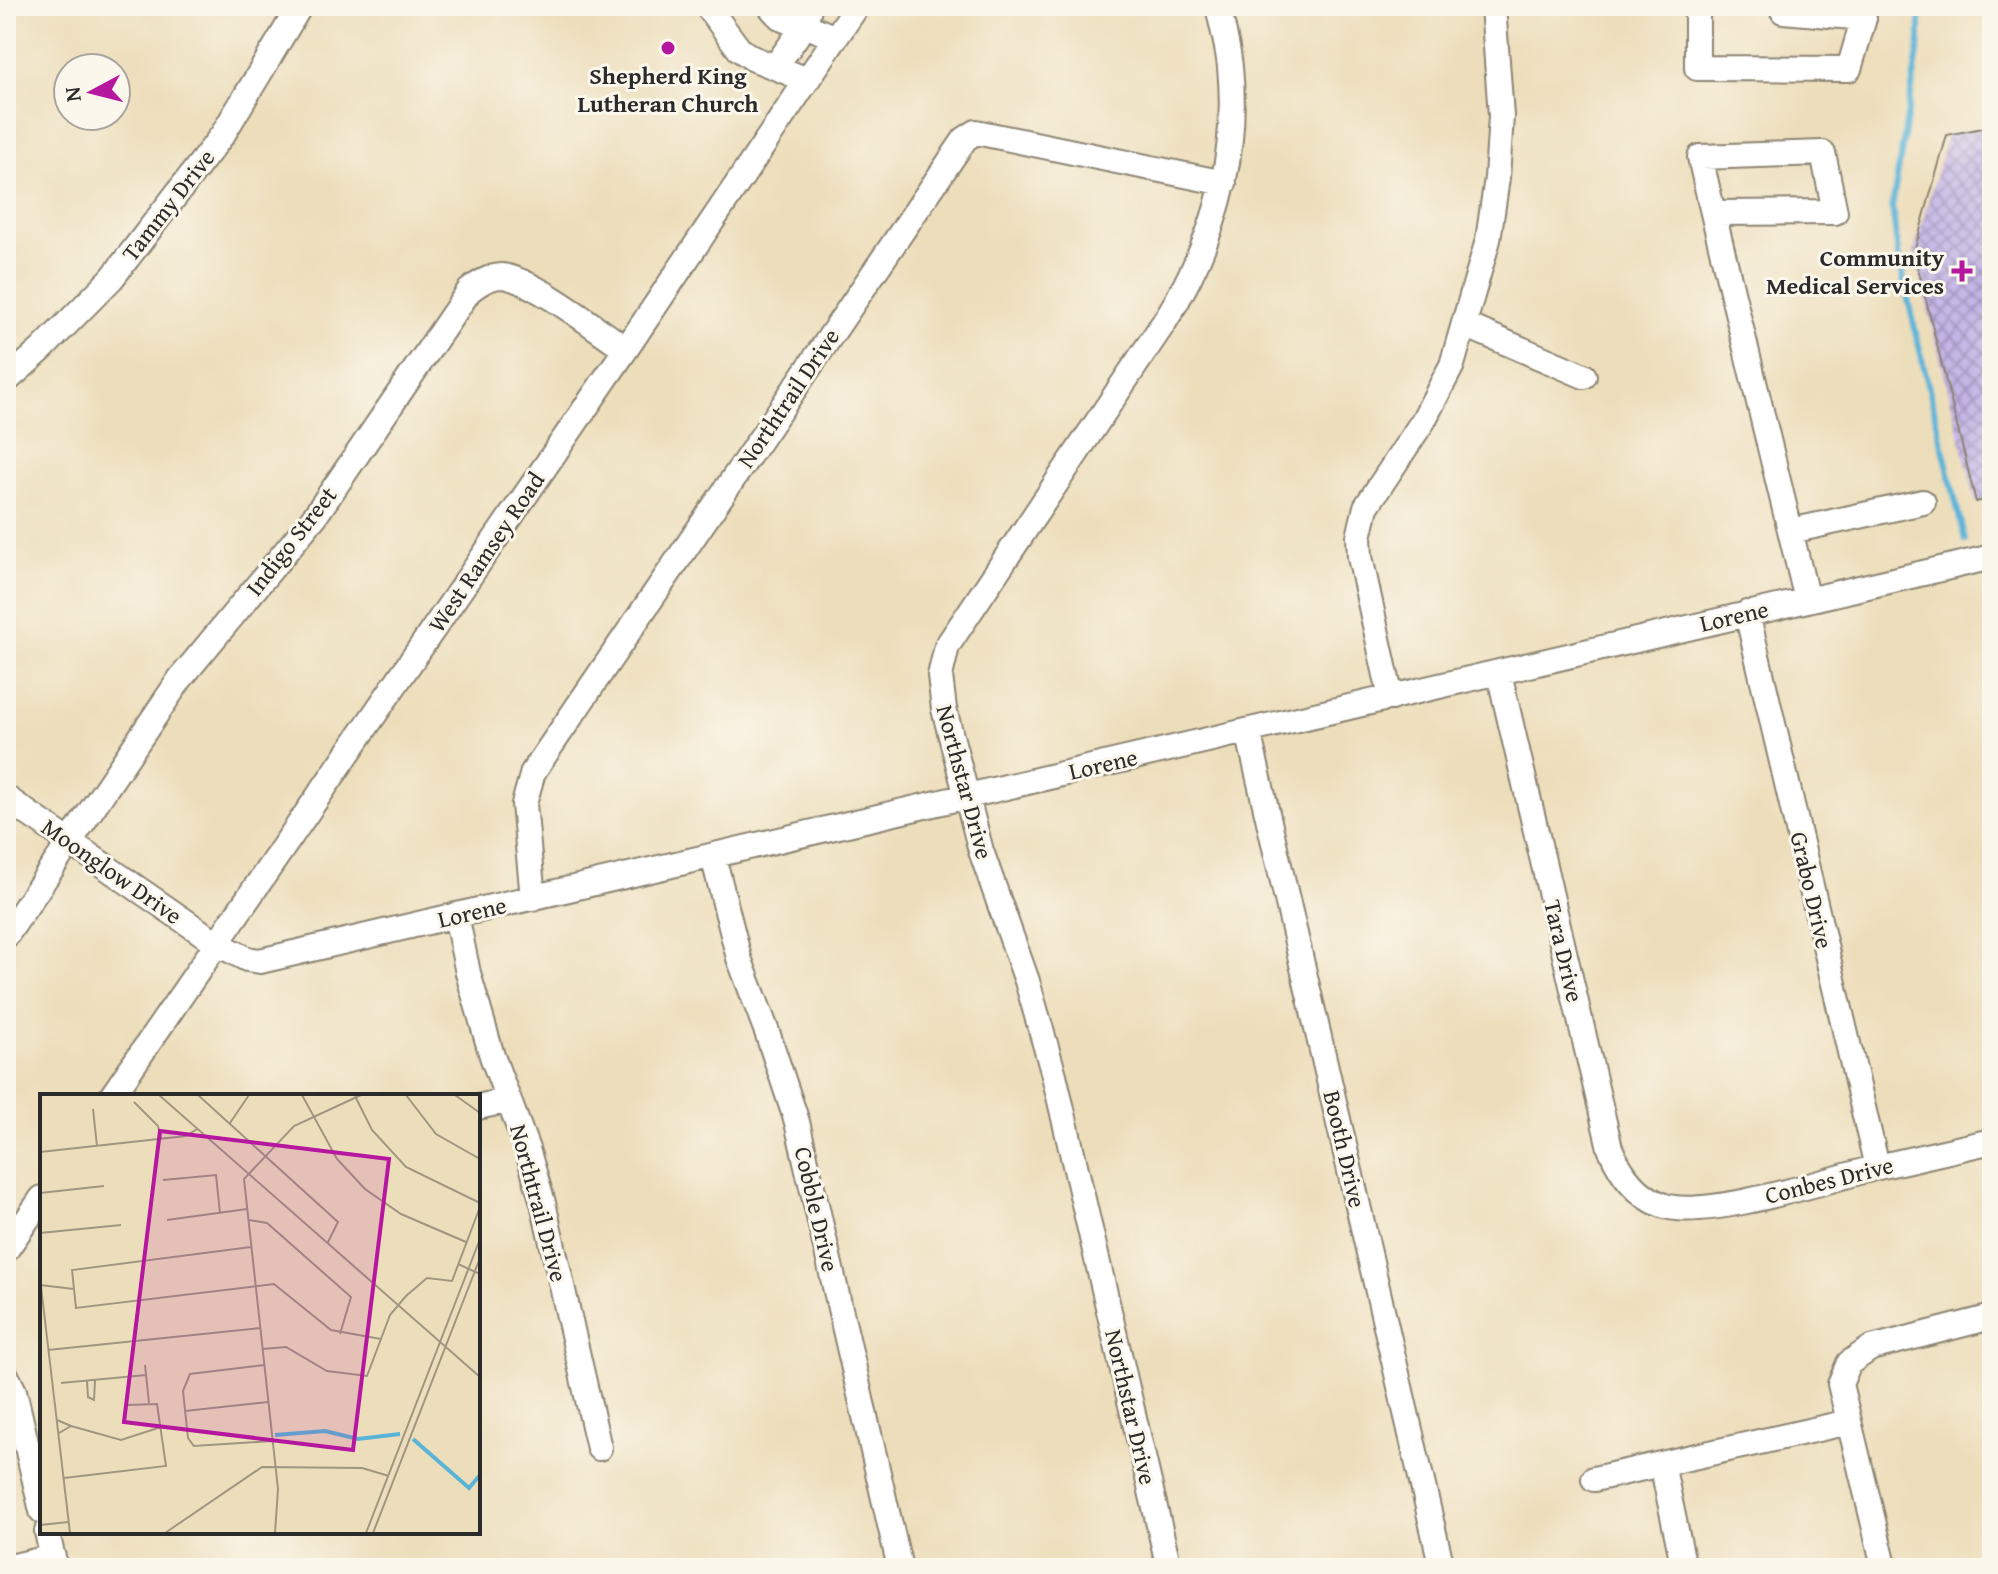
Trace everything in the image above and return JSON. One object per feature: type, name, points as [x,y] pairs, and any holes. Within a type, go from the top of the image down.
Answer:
[{"type":"street","name":"Tammy Drive","points":[[6,381],[112,278],[223,134],[300,6]]},
{"type":"street","points":[[707,6],[739,49],[752,58],[807,80]]},
{"type":"street","points":[[770,6],[789,23],[806,15]]},
{"type":"street","name":"West Ramsey Road","points":[[113,1094],[626,349],[857,6]]},
{"type":"street","name":"Northstar Drive","points":[[1169,1568],[1054,1075],[1027,981],[981,851],[944,709],[940,676],[947,646],[1189,282],[1203,253],[1224,183],[1232,140],[1230,64],[1218,6]]},
{"type":"street","points":[[1391,698],[1360,557],[1359,537],[1366,507],[1423,421],[1452,365],[1488,240],[1497,178],[1501,116],[1493,6]]},
{"type":"street","points":[[1697,6],[1697,68],[1849,69],[1864,18],[1783,11],[1784,6]]},
{"type":"street","points":[[775,67],[806,15]]},
{"type":"street","points":[[806,15],[835,38]]},
{"type":"street","name":"Northtrail Drive","points":[[533,898],[524,804],[533,772],[965,139],[976,132],[1224,183]]},
{"type":"street","points":[[1713,213],[1835,212],[1823,153],[1700,157],[1729,288],[1807,600]]},
{"type":"street","name":"Indigo Street","points":[[6,936],[188,669],[315,516],[469,291],[492,277],[504,276],[534,288],[626,349]]},
{"type":"street","points":[[1465,325],[1584,376]]},
{"type":"street","points":[[1791,531],[1923,502]]},
{"type":"street","name":"Lorene","points":[[218,944],[247,959],[260,961],[1992,557]]},
{"type":"street","name":"Grabo Drive","points":[[1747,613],[1877,1167]]},
{"type":"street","name":"Tara Drive","points":[[1499,673],[1610,1148],[1618,1168],[1628,1181],[1646,1197],[1664,1206]]},
{"type":"street","name":"Booth Drive","points":[[1248,731],[1442,1568]]},
{"type":"street","name":"Moonglow Drive","points":[[6,798],[218,944]]},
{"type":"street","name":"Cobble Drive","points":[[713,856],[739,958],[797,1122],[900,1568]]},
{"type":"street","name":"Northtrail Drive","points":[[456,915],[468,973],[492,1056],[527,1149],[543,1203],[599,1448]]},
{"type":"street","points":[[480,1107],[509,1100]]},
{"type":"street","name":"Conbes Drive","points":[[1664,1206],[1683,1209],[1741,1202],[1992,1141]]},
{"type":"street","points":[[6,1250],[40,1201]]},
{"type":"street","points":[[1884,1566],[1840,1384],[1849,1363],[1871,1348],[1992,1317]]},
{"type":"street","points":[[6,1375],[14,1391],[40,1502]]},
{"type":"street","points":[[1594,1479],[1849,1422]]},
{"type":"street","points":[[1662,1464],[1684,1568]]},
{"type":"street","points":[[6,1568],[54,1562],[47,1534]]},
{"type":"building","points":[[1992,126],[1992,233],[1987,253],[1992,275],[1992,498],[1976,502],[1914,252],[1947,135]]},
{"type":"waterway","points":[[1920,6],[1920,41],[1892,207],[1899,261],[1965,541]]},
{"type":"place","name":"Shepherd King Lutheran Church","points":[[668,48]]},
{"type":"place","name":"Community Medical Services","points":[[1962,271]]}]
